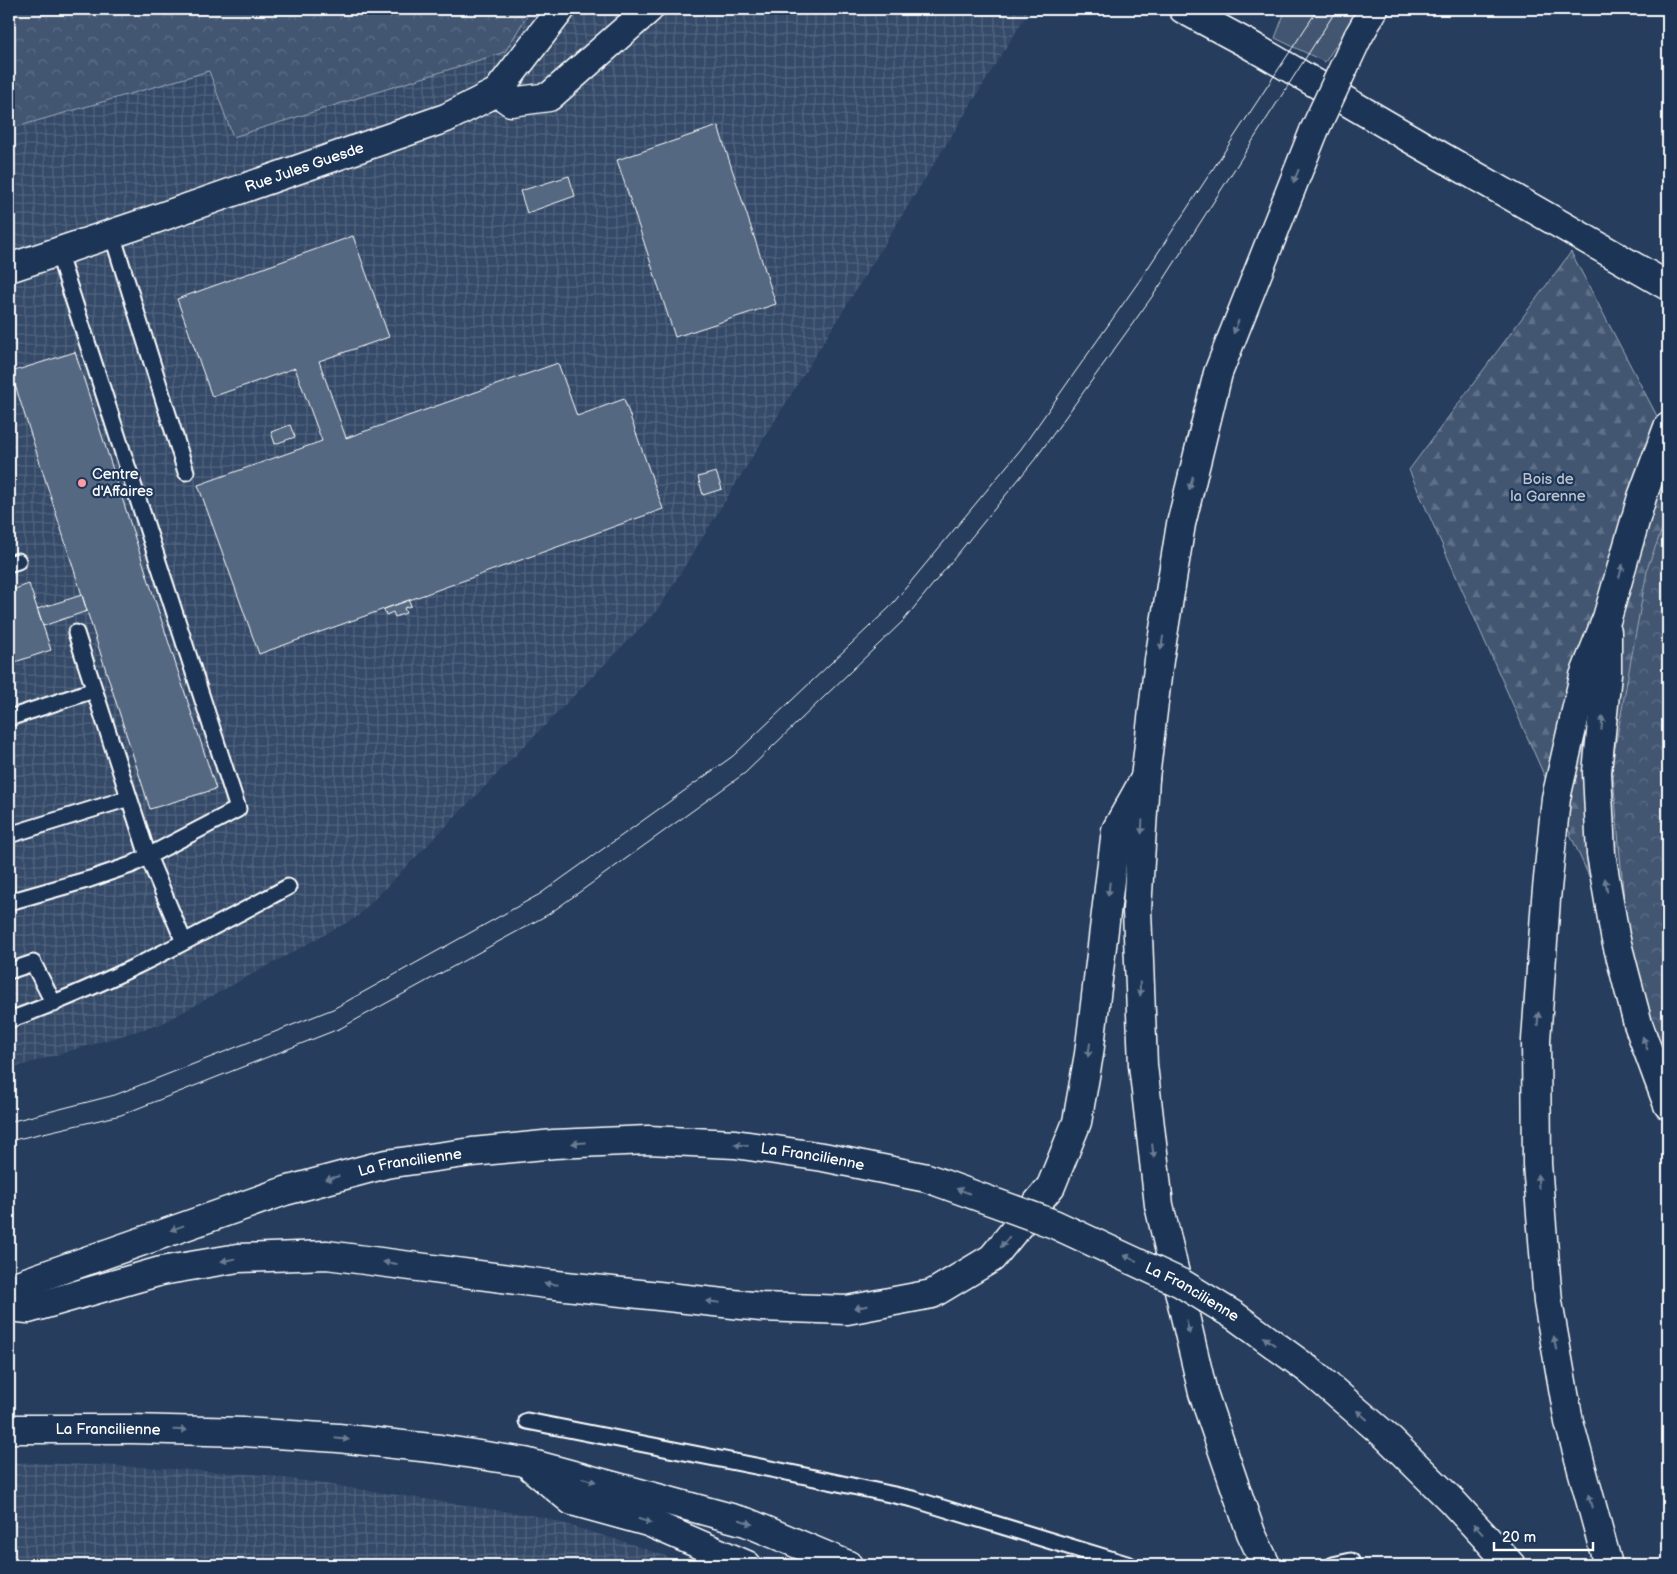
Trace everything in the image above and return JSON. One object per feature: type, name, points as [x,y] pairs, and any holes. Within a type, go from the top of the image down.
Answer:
[{"type":"main road","name":"Rue Jules Guesde","points":[[9,268],[446,118],[497,92],[561,9]]},
{"type":"main road","points":[[497,92],[511,102],[549,97],[649,9]]},
{"type":"main road","points":[[1183,9],[1250,45],[1668,286]]},
{"type":"main road","points":[[1266,1565],[1251,1533],[1203,1392],[1159,1205],[1143,1065],[1138,929],[1145,778],[1159,660],[1181,524],[1218,373],[1314,131],[1358,37],[1374,9]]},
{"type":"main road","points":[[1608,1565],[1569,1422],[1548,1302],[1537,1164],[1536,1059],[1546,899],[1556,798],[1584,676],[1607,618],[1642,497],[1668,427]]},
{"type":"main road","points":[[1607,618],[1607,674],[1597,772],[1600,854],[1615,936],[1638,1024],[1668,1104]]},
{"type":"main road","points":[[9,1308],[28,1309],[161,1271],[238,1258],[327,1255],[547,1284],[761,1307],[847,1310],[932,1294],[992,1258],[1051,1186],[1077,1122],[1090,1045],[1116,830],[1145,778]]},
{"type":"main road","name":"La Francilienne","points":[[9,1288],[285,1191],[386,1164],[472,1152],[554,1144],[648,1140],[735,1144],[822,1157],[927,1178],[1054,1224],[1181,1283],[1235,1316],[1309,1370],[1386,1436],[1452,1500],[1510,1565]]},
{"type":"main road","name":"La Francilienne","points":[[9,1429],[132,1429],[244,1432],[338,1438],[440,1449],[525,1462],[746,1522],[848,1565]]},
{"type":"main road","points":[[525,1462],[572,1501],[648,1522],[747,1565]]},
{"type":"lane","points":[[112,234],[186,472]]},
{"type":"lane","points":[[9,902],[131,865],[238,809],[58,252]]},
{"type":"lane","points":[[76,634],[148,856],[184,942]]},
{"type":"lane","points":[[9,718],[94,690]]},
{"type":"lane","points":[[9,834],[129,798]]},
{"type":"lane","points":[[9,1020],[54,1004],[184,942],[288,887]]},
{"type":"lane","points":[[9,971],[33,963],[54,1004]]},
{"type":"lane","points":[[527,1421],[913,1499],[1130,1565]]},
{"type":"lane","points":[[1333,1565],[1351,1561]]},
{"type":"shaded area","points":[[9,9],[1030,9],[657,611],[357,917],[161,1024],[9,1069]]},
{"type":"shaded area","points":[[9,1462],[144,1467],[265,1475],[438,1501],[542,1517],[631,1544],[691,1565],[9,1565]]},
{"type":"green space","points":[[9,9],[531,9],[505,52],[233,137],[209,71],[9,129]]},
{"type":"green space","points":[[1286,9],[1360,9],[1325,62],[1275,38]]},
{"type":"green space","name":"Bois de la Garenne","points":[[1571,252],[1668,437],[1668,1055],[1409,470]]},
{"type":"green space","points":[[1668,514],[1668,1088],[1626,923],[1612,764],[1648,566]]},
{"type":"building","points":[[718,126],[776,304],[675,337],[617,160]]},
{"type":"building","points":[[569,176],[575,196],[527,213],[520,191]]},
{"type":"building","points":[[353,236],[389,337],[319,361],[346,438],[558,363],[577,416],[624,399],[663,509],[259,654],[198,485],[322,441],[295,368],[212,397],[177,299]]},
{"type":"building","name":"Centre d'Affaires","points":[[75,352],[216,789],[150,809],[11,372]]},
{"type":"building","points":[[290,425],[295,437],[275,444],[271,432]]},
{"type":"building","points":[[716,472],[722,489],[703,495],[698,477]]},
{"type":"building","points":[[29,584],[51,650],[9,664],[9,591]]},
{"type":"building","points":[[82,595],[87,611],[43,626],[37,609]]},
{"type":"building","points":[[409,600],[411,606],[404,608],[406,613],[395,617],[393,612],[386,615],[384,609]]},
{"type":"tram line","points":[[9,1122],[115,1095],[333,1009],[540,894],[733,756],[889,608],[1021,449],[1142,277],[1318,9]]},
{"type":"tram line","points":[[9,1141],[121,1115],[341,1028],[549,914],[745,773],[903,621],[1036,458],[1159,287],[1337,9]]},
{"type":"place","name":"Centre d'Affaires","points":[[82,483]]}]
